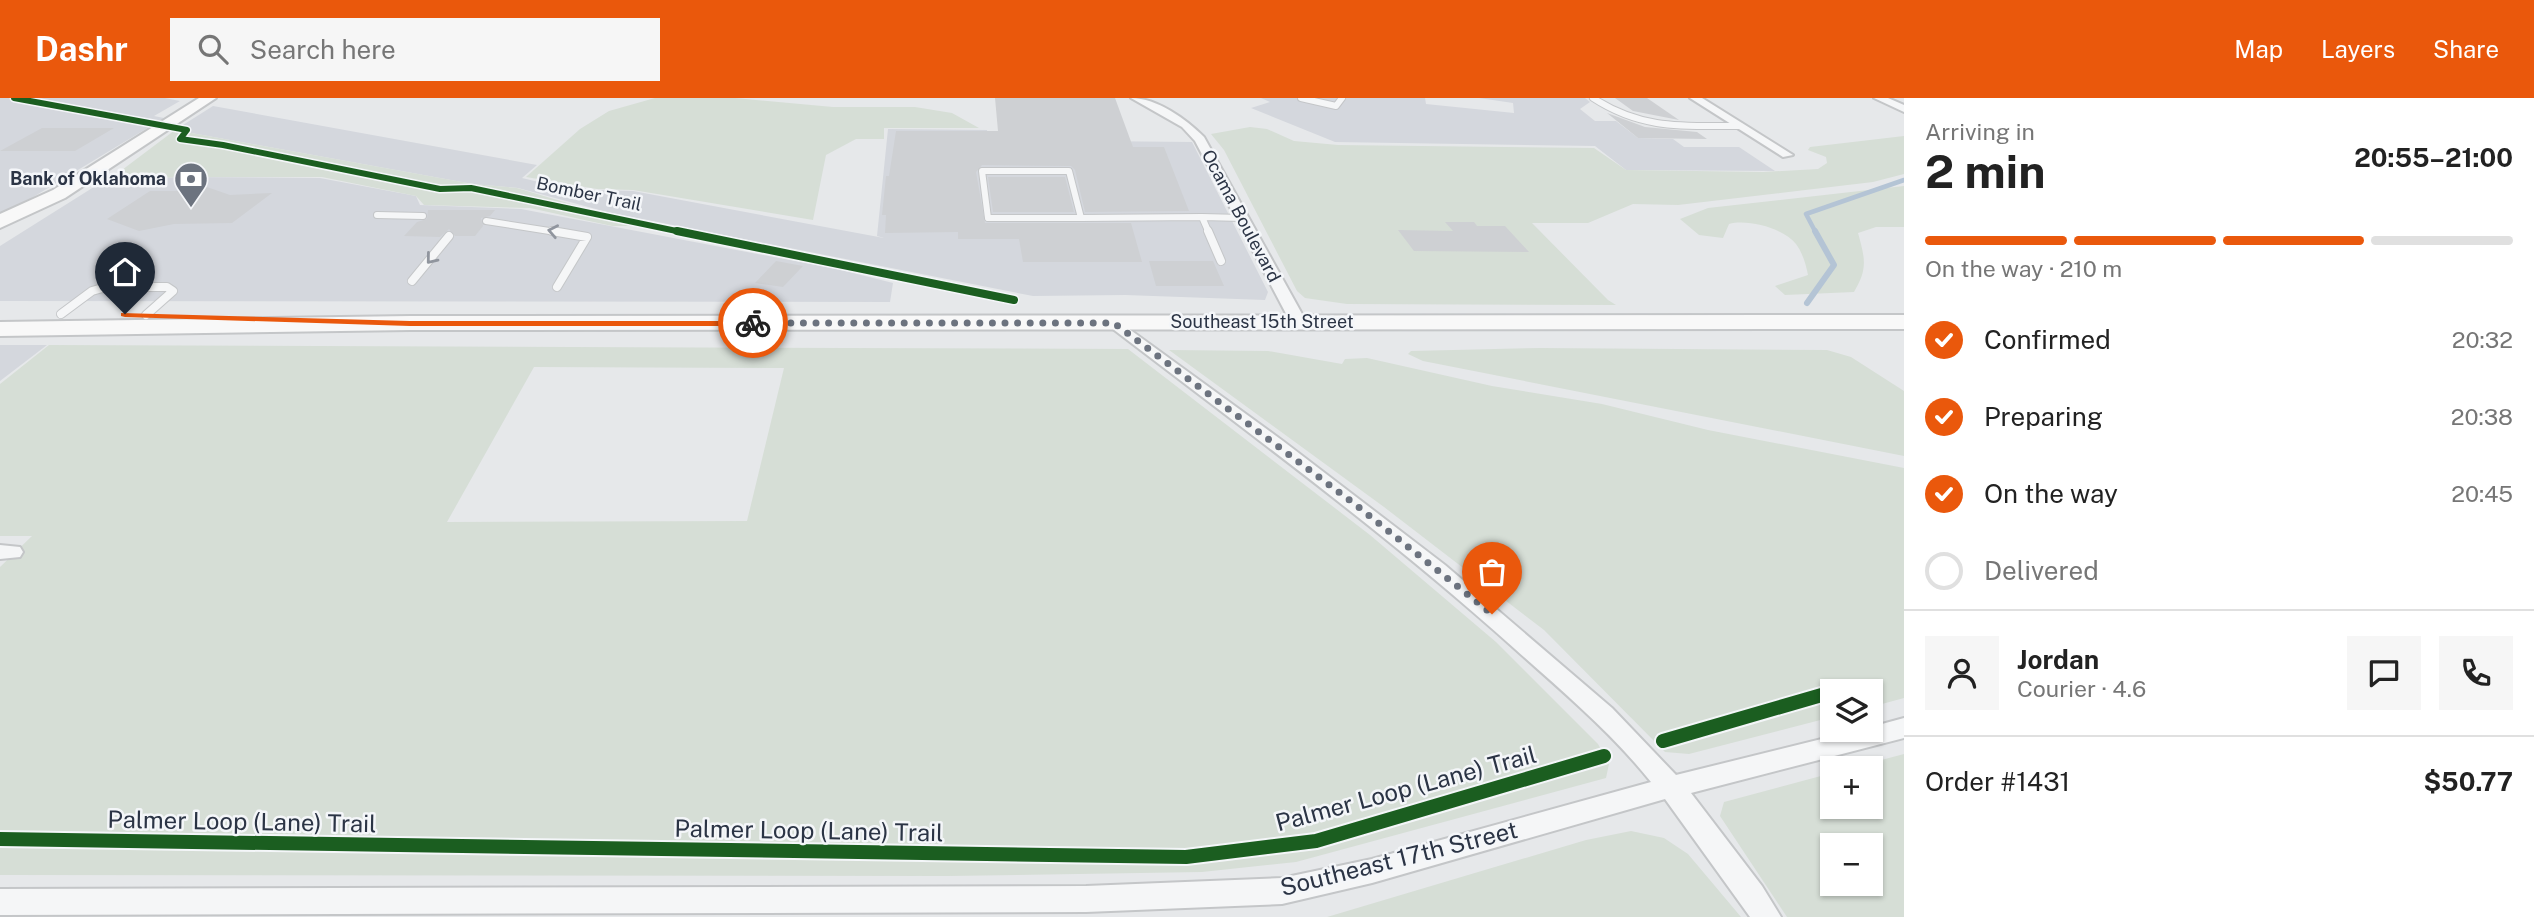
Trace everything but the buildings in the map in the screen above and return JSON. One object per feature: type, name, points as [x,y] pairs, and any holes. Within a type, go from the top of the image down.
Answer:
[{"type":"main road","points":[[0,222],[26,207],[59,194],[209,98]]},
{"type":"main road","points":[[0,240],[52,207],[59,194]]},
{"type":"main road","name":"Southeast 15th Street","points":[[0,314],[146,314],[410,323]]},
{"type":"main road","name":"Southeast 15th Street","points":[[0,329],[410,323],[1904,322]]},
{"type":"street","name":"Ocama Boulevard","points":[[1136,98],[1186,125],[1200,139],[1299,323]]},
{"type":"street","points":[[1695,98],[1787,155]]},
{"type":"street","points":[[1879,98],[1904,109]]},
{"type":"street","points":[[1114,323],[1356,505],[1492,614],[1636,747],[1716,844],[1766,917]]},
{"type":"street","name":"Southeast 17th Street","points":[[0,902],[1087,899],[1282,891],[1372,871],[1671,787],[1904,727]]},
{"type":"lane","points":[[1301,98],[1336,106],[1342,98]]},
{"type":"lane","points":[[1593,98],[1620,116],[1642,123],[1740,126]]},
{"type":"lane","points":[[1081,218],[1069,172],[982,171],[988,218],[1081,218],[1202,217],[1242,218]]},
{"type":"lane","points":[[377,215],[423,216]]},
{"type":"lane","points":[[1202,217],[1221,261]]},
{"type":"lane","points":[[486,221],[587,237],[557,287]]},
{"type":"lane","points":[[412,281],[449,236]]},
{"type":"lane","points":[[61,314],[92,291],[106,287],[167,287],[173,291],[146,314]]},
{"type":"shaded area","points":[[0,98],[165,98],[180,101],[154,116],[164,118],[0,217]]},
{"type":"shaded area","points":[[655,98],[735,98],[833,107],[915,107],[952,113],[979,128],[884,128],[884,139],[856,139],[826,155],[813,220],[633,190],[597,189],[526,177],[580,129],[609,111]]},
{"type":"shaded area","points":[[1261,98],[1425,98],[1426,104],[1514,113],[1513,103],[1479,98],[1585,98],[1590,102],[1580,109],[1595,121],[1616,121],[1638,138],[1673,139],[1684,147],[1739,147],[1775,171],[1626,170],[1595,146],[1335,142],[1251,108],[1270,102]]},
{"type":"shaded area","points":[[213,106],[537,165],[522,178],[543,183],[595,190],[633,191],[884,238],[877,236],[888,129],[987,130],[988,140],[1192,142],[1268,292],[1265,300],[1125,295],[1033,296],[607,212],[518,188],[473,184],[175,130]]},
{"type":"shaded area","points":[[1250,127],[1267,129],[1294,141],[1338,145],[1594,148],[1626,170],[1763,172],[1818,169],[1827,163],[1826,157],[1808,150],[1810,147],[1904,136],[1904,174],[1873,182],[1678,205],[1633,204],[1588,223],[1532,223],[1616,305],[1347,304],[1305,298],[1297,291],[1224,150],[1211,134]]},
{"type":"shaded area","points":[[175,130],[473,184],[517,188],[631,222],[636,226],[612,226],[530,208],[424,205],[416,196],[322,177],[118,180],[121,175],[118,173]]},
{"type":"shaded area","points":[[181,177],[320,178],[416,196],[420,205],[521,209],[837,269],[893,283],[890,302],[0,301],[0,246],[105,180]]},
{"type":"shaded area","points":[[1904,186],[1904,227],[1876,227],[1858,233],[1864,263],[1862,277],[1854,292],[1785,295],[1775,286],[1808,275],[1800,251],[1790,238],[1774,229],[1746,223],[1729,224],[1723,238],[1699,235],[1680,219],[1708,208]]},
{"type":"shaded area","points":[[0,345],[47,345],[0,381]]},
{"type":"shaded area","points":[[49,345],[1128,349],[1370,535],[1496,642],[1598,744],[1609,764],[1606,778],[1296,862],[1202,872],[948,876],[0,875],[0,567],[32,536],[0,536],[0,384]],"holes":[[[534,367],[784,368],[747,521],[447,522]]]},
{"type":"shaded area","points":[[1540,348],[1827,350],[1851,357],[1904,391],[1904,456],[1423,361],[1408,354],[1411,351]]},
{"type":"shaded area","points":[[1169,350],[1268,351],[1342,364],[1345,359],[1367,358],[1492,386],[1602,404],[1708,430],[1904,468],[1904,698],[1883,704],[1883,679],[1820,679],[1820,720],[1689,754],[1665,752],[1544,630],[1384,507]]},
{"type":"shaded area","points":[[1904,754],[1904,917],[1787,917],[1720,816],[1724,802],[1820,776],[1820,819],[1883,819],[1883,760]]},
{"type":"shaded area","points":[[1631,831],[1664,838],[1688,854],[1741,917],[1327,917],[1586,840]]},
{"type":"waterway","points":[[1816,233],[1806,214],[1904,180]]},
{"type":"waterway","points":[[1807,303],[1834,265],[1815,231]]},
{"type":"cycle path","name":"Bomber Trail","points":[[14,98],[187,130],[180,139],[223,145],[440,189],[471,188],[1014,300]]},
{"type":"cycle path","points":[[1663,741],[1820,695]]},
{"type":"cycle path","name":"Palmer Loop (Lane) Trail","points":[[0,839],[1186,857],[1316,841],[1604,756]]},
{"type":"way so far","points":[[753,323],[1114,323],[1356,505],[1492,614]]},
{"type":"place","name":"Bank of Oklahoma","points":[[191,209]]},
{"type":"route","points":[[125,314],[410,323],[753,323]]}]
